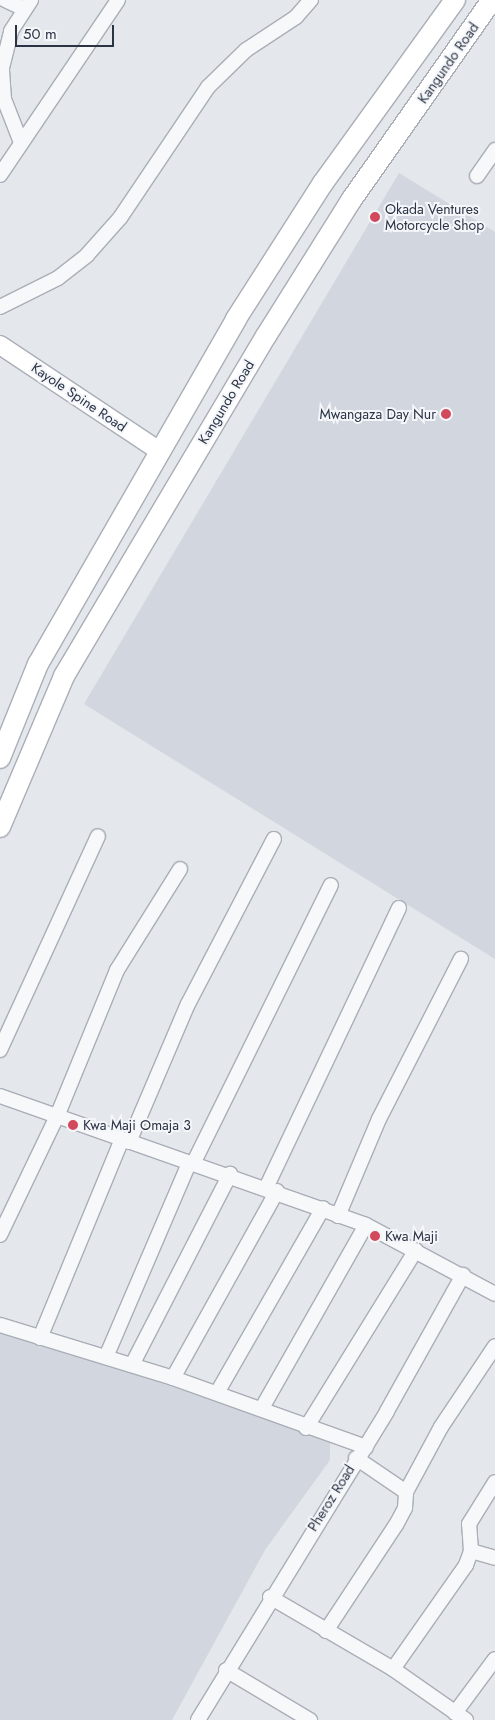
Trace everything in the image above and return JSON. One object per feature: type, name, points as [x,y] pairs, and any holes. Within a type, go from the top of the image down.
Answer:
[{"type":"highway","points":[[0,758],[38,664],[158,450],[323,183],[455,0]]},
{"type":"highway","name":"Kangundo Road","points":[[0,826],[64,676],[95,631],[266,336],[352,199],[492,0]]},
{"type":"main road","name":"Kayole Spine Road","points":[[0,346],[158,450]]},
{"type":"street","points":[[0,9],[6,0],[28,5],[11,31],[2,68],[4,99],[20,140]]},
{"type":"street","points":[[0,174],[20,140],[118,0]]},
{"type":"street","points":[[0,307],[58,278],[87,255],[120,218],[208,87],[246,50],[296,17],[311,0]]},
{"type":"street","points":[[478,176],[495,150]]},
{"type":"street","points":[[0,1050],[98,836]]},
{"type":"street","points":[[40,1338],[126,1140],[188,1004],[274,839]]},
{"type":"street","points":[[0,1235],[58,1114],[117,970],[180,869]]},
{"type":"street","points":[[106,1357],[191,1163],[331,885]]},
{"type":"street","points":[[173,1378],[271,1190],[399,908]]},
{"type":"street","points":[[338,1216],[379,1119],[461,959]]},
{"type":"street","points":[[0,1096],[58,1114],[191,1163],[230,1174],[366,1225],[463,1275],[495,1294]]},
{"type":"street","points":[[132,1365],[230,1174]]},
{"type":"street","points":[[217,1393],[323,1208]]},
{"type":"street","points":[[262,1408],[366,1225]]},
{"type":"street","points":[[306,1428],[416,1250]]},
{"type":"street","name":"Pheroz Road","points":[[198,1720],[270,1597],[356,1458],[366,1447],[463,1275]]},
{"type":"street","points":[[0,1325],[173,1378],[262,1408],[306,1428],[366,1447]]},
{"type":"street","points":[[326,1631],[396,1525],[405,1508],[406,1492],[465,1387],[495,1346]]},
{"type":"street","points":[[356,1458],[406,1492]]},
{"type":"street","points":[[393,1669],[466,1565],[471,1551],[470,1524],[495,1482]]},
{"type":"street","points":[[471,1551],[495,1558]]},
{"type":"street","points":[[270,1597],[393,1669],[461,1716],[495,1659]]},
{"type":"street","points":[[226,1670],[310,1720]]},
{"type":"shaded area","points":[[399,173],[495,232],[495,959],[84,704]]},
{"type":"shaded area","points":[[0,1329],[330,1440],[330,1460],[265,1550],[172,1720],[0,1720]]},
{"type":"place","name":"Okada Ventures Motorcycle Shop","points":[[375,217]]},
{"type":"place","name":"Mwangaza Day Nur","points":[[446,414]]},
{"type":"place","name":"Kwa Maji Omaja 3","points":[[73,1125]]},
{"type":"place","name":"Kwa Maji","points":[[375,1236]]}]
